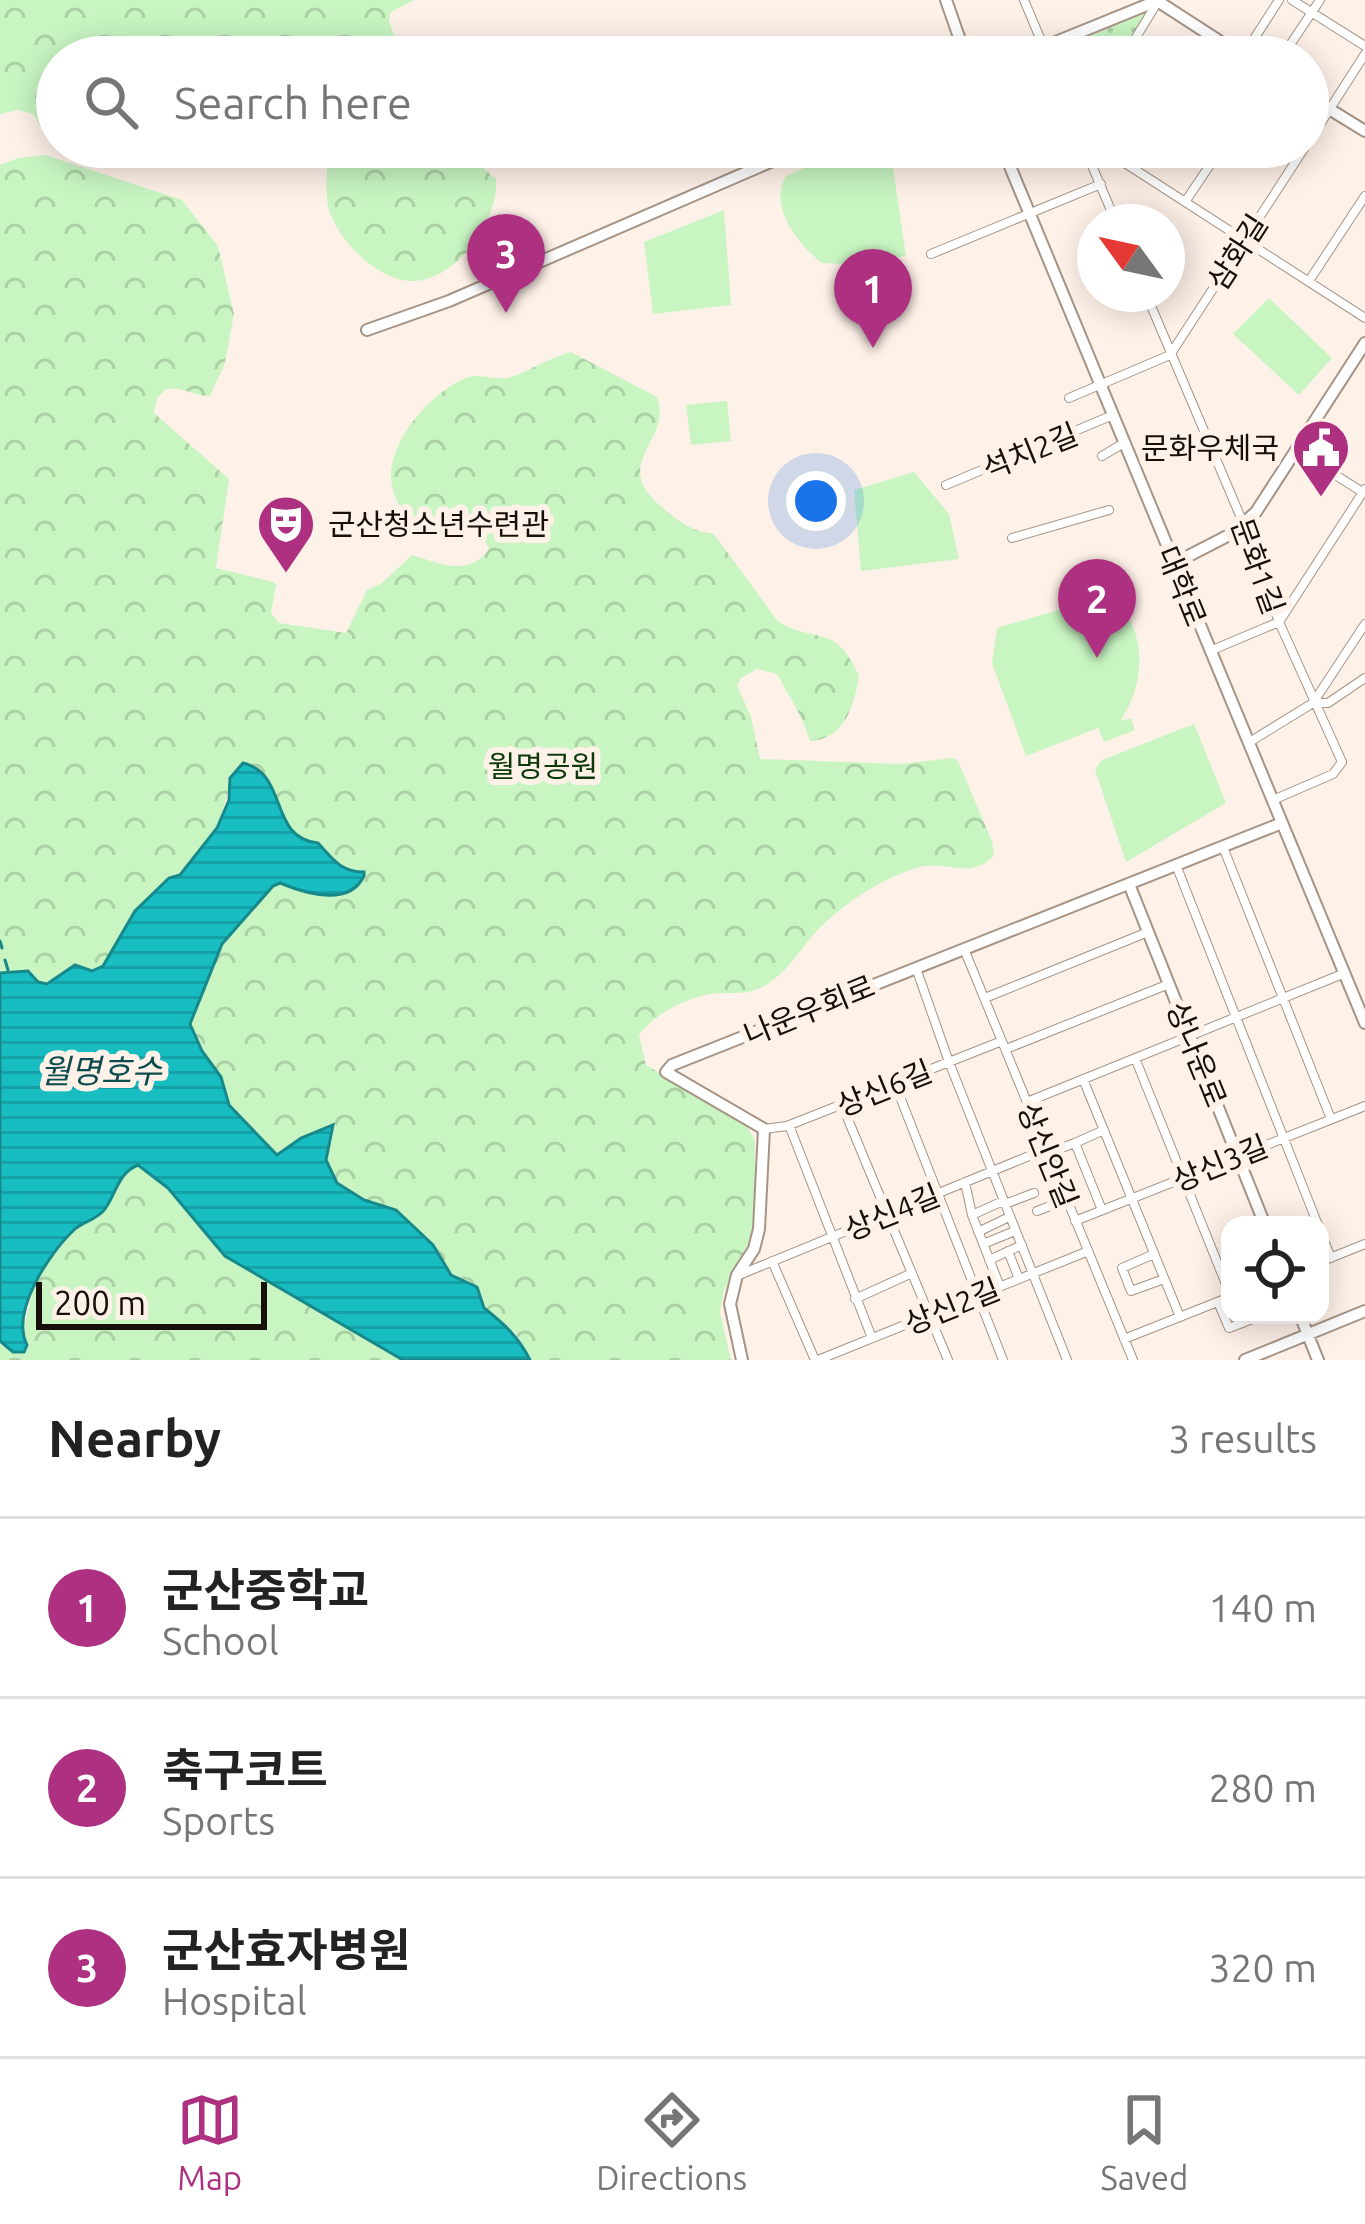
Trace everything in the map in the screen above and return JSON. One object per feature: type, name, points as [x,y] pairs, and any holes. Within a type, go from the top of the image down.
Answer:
[{"type":"street","points":[[946,0],[959,36]]},
{"type":"street","points":[[1024,0],[1039,36]]},
{"type":"street","points":[[1080,36],[1158,0]]},
{"type":"street","points":[[1158,0],[1210,35]]},
{"type":"street","points":[[1137,36],[1158,0]]},
{"type":"street","points":[[1257,36],[1279,0]]},
{"type":"street","points":[[1292,0],[1365,50]]},
{"type":"street","points":[[1296,36],[1320,0]]},
{"type":"street","name":"삼화길","points":[[1330,108],[1365,50]]},
{"type":"street","points":[[1330,108],[1365,131]]},
{"type":"street","points":[[367,330],[449,301],[756,168]]},
{"type":"street","name":"대학로","points":[[1010,168],[1209,652],[1361,1001],[1365,1023]]},
{"type":"street","points":[[1094,168],[1109,204]]},
{"type":"street","points":[[1132,168],[1365,319]]},
{"type":"street","points":[[1185,202],[1208,168]]},
{"type":"street","name":"삼화길","points":[[1170,355],[1292,168]]},
{"type":"street","points":[[931,254],[1101,184]]},
{"type":"street","points":[[1309,281],[1365,196]]},
{"type":"street","name":"문화1길","points":[[1152,312],[1244,525],[1313,703],[1342,762],[1333,774],[1273,800]]},
{"type":"street","points":[[1173,564],[1244,525],[1365,344]]},
{"type":"street","points":[[1069,398],[1170,355]]},
{"type":"street","name":"석치2길","points":[[946,485],[1113,415]]},
{"type":"street","points":[[1102,456],[1124,442]]},
{"type":"street","points":[[1209,652],[1279,622],[1364,492],[1296,450]]},
{"type":"street","points":[[1012,538],[1109,510]]},
{"type":"street","points":[[1248,742],[1313,703],[1365,624]]},
{"type":"street","points":[[1313,703],[1328,703],[1365,678]]},
{"type":"street","name":"나운우회로","points":[[764,1129],[666,1072],[672,1065],[1282,823]]},
{"type":"street","points":[[1222,845],[1331,1119]]},
{"type":"street","points":[[1175,863],[1314,1216]]},
{"type":"street","name":"상나운로","points":[[1129,884],[1260,1216]]},
{"type":"street","points":[[985,998],[1148,932]]},
{"type":"street","name":"상신안길","points":[[964,949],[1051,1149],[1086,1252],[1133,1360]]},
{"type":"street","points":[[916,968],[1066,1360]]},
{"type":"street","points":[[1027,1102],[1345,973]]},
{"type":"street","name":"상신6길","points":[[764,1129],[789,1126],[1168,983]]},
{"type":"street","points":[[1135,1058],[1221,1274]]},
{"type":"street","points":[[1083,1079],[1180,1317]]},
{"type":"street","points":[[895,1084],[1003,1360]]},
{"type":"street","points":[[842,1105],[948,1360]]},
{"type":"street","name":"상신3길","points":[[1075,1221],[1365,1106]]},
{"type":"street","points":[[789,1126],[872,1338]]},
{"type":"street","points":[[742,1360],[730,1304],[759,1229],[764,1129]]},
{"type":"street","name":"상신4길","points":[[737,1276],[1103,1130]]},
{"type":"street","points":[[1075,1143],[1102,1210]]},
{"type":"street","points":[[965,1182],[972,1216],[1000,1287]]},
{"type":"street","points":[[972,1216],[1034,1193]]},
{"type":"street","points":[[1037,1211],[1066,1200]]},
{"type":"street","points":[[978,1232],[1010,1217]]},
{"type":"street","points":[[983,1244],[1016,1231]]},
{"type":"street","points":[[1329,1253],[1331,1258],[1365,1244]]},
{"type":"street","points":[[989,1259],[1022,1245]]},
{"type":"street","points":[[1008,1251],[1018,1280]]},
{"type":"street","name":"상신2길","points":[[817,1360],[1086,1252]]},
{"type":"street","points":[[1154,1254],[1122,1268],[1130,1292],[1164,1279]]},
{"type":"street","points":[[772,1261],[817,1360]]},
{"type":"street","points":[[855,1299],[912,1273]]},
{"type":"street","points":[[1124,1339],[1221,1300]]},
{"type":"street","points":[[1218,1302],[1221,1309]]},
{"type":"street","points":[[1245,1360],[1365,1311]]},
{"type":"street","points":[[1304,1324],[1318,1360]]},
{"type":"green space","points":[[0,0],[414,0],[391,12],[394,36],[36,36],[36,119],[18,110],[0,114]]},
{"type":"green space","points":[[1145,13],[1148,14],[1134,36],[1090,36]]},
{"type":"green space","name":"월명공원","points":[[36,156],[36,168],[85,168],[182,200],[218,246],[234,314],[225,363],[210,396],[166,389],[157,398],[154,413],[229,479],[216,568],[273,582],[271,613],[279,623],[346,633],[367,590],[382,583],[412,555],[453,566],[481,558],[489,549],[479,530],[431,530],[408,517],[392,486],[395,454],[424,408],[452,385],[472,376],[511,377],[571,352],[657,397],[657,427],[641,465],[647,492],[681,522],[714,534],[776,619],[835,642],[859,675],[846,719],[831,734],[810,741],[777,674],[757,669],[741,678],[737,685],[751,717],[760,759],[958,761],[992,841],[994,855],[985,863],[967,868],[926,866],[888,879],[837,912],[772,981],[750,991],[692,999],[662,1014],[639,1035],[646,1065],[746,1125],[755,1140],[752,1237],[724,1290],[720,1312],[731,1360],[530,1360],[516,1334],[484,1307],[471,1283],[451,1275],[433,1245],[396,1210],[364,1200],[337,1183],[326,1160],[331,1126],[301,1138],[278,1155],[248,1129],[229,1105],[221,1077],[190,1024],[222,944],[276,883],[338,897],[360,885],[285,825],[270,784],[258,769],[236,768],[217,828],[180,875],[169,878],[135,911],[103,966],[92,971],[75,965],[47,984],[27,971],[0,973],[0,165]]},
{"type":"green space","points":[[327,168],[483,168],[496,179],[491,212],[473,244],[446,270],[414,281],[388,275],[363,259],[335,225],[327,197]]},
{"type":"green space","points":[[804,168],[893,168],[906,256],[822,263],[803,245],[783,211],[781,188],[786,176]]},
{"type":"green space","points":[[724,210],[731,305],[653,314],[644,242]]},
{"type":"green space","points":[[1269,298],[1332,358],[1299,395],[1233,334]]},
{"type":"green space","points":[[727,401],[731,441],[691,445],[686,405]]},
{"type":"green space","points":[[914,472],[949,514],[959,559],[861,571],[854,490]]},
{"type":"green space","points":[[1109,595],[1122,608],[1137,638],[1139,672],[1120,721],[1131,718],[1135,730],[1104,742],[1098,728],[1026,756],[992,663],[997,628]]},
{"type":"green space","points":[[1194,724],[1226,803],[1126,862],[1095,770],[1102,760]]},
{"type":"green space","points":[[138,1165],[168,1188],[225,1256],[403,1360],[0,1360],[0,1341],[18,1354],[35,1280],[78,1225],[104,1211],[120,1178]]},
{"type":"water","name":"월명호수","points":[[243,763],[267,779],[292,830],[318,843],[343,867],[364,872],[364,876],[357,886],[338,895],[314,894],[280,883],[273,886],[222,944],[190,1024],[202,1051],[221,1077],[229,1105],[277,1155],[301,1138],[333,1125],[326,1160],[337,1183],[364,1200],[396,1210],[433,1245],[451,1275],[477,1287],[484,1308],[510,1331],[530,1360],[403,1360],[225,1256],[168,1188],[138,1165],[122,1178],[102,1213],[75,1229],[44,1267],[24,1316],[24,1352],[13,1352],[0,1341],[0,973],[28,971],[47,984],[75,965],[92,971],[103,966],[135,911],[169,878],[180,875],[217,828],[229,800],[230,778]]},
{"type":"waterway","points":[[0,941],[2,948]]},
{"type":"waterway","points":[[5,960],[8,970]]},
{"type":"place","name":"군산효자병원","points":[[506,313]]},
{"type":"place","name":"군산중학교","points":[[873,348]]},
{"type":"place","name":"문화우체국","points":[[1321,499]]},
{"type":"place","name":"군산청소년수련관","points":[[286,575]]},
{"type":"place","name":"축구코트","points":[[1097,658]]}]
